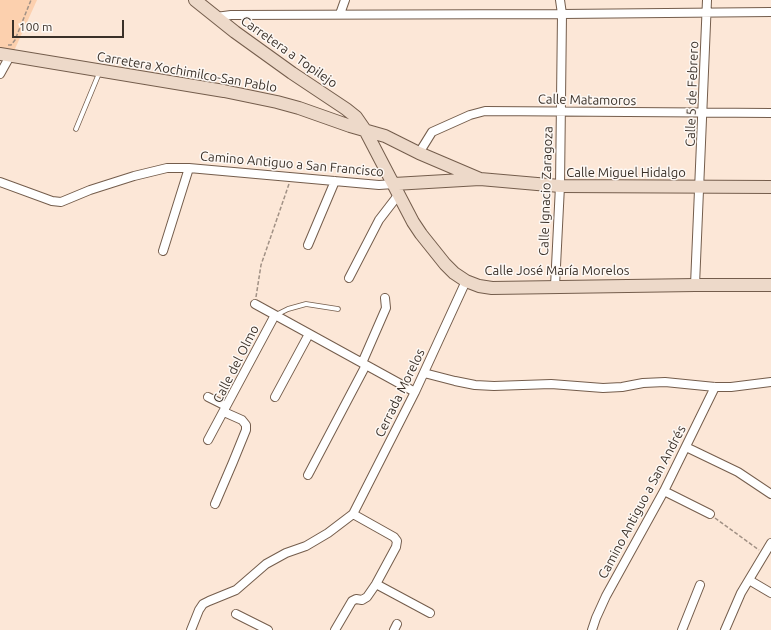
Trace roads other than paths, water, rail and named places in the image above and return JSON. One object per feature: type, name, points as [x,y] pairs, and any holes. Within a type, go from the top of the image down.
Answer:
[{"type":"main road","name":"Carretera a Topilejo","points":[[195,0],[207,4],[216,17],[292,74],[346,108],[356,117],[365,130],[396,189]]},
{"type":"main road","name":"Carretera Xochimilco-San Pablo","points":[[6,52],[101,71],[224,91],[277,102],[365,130]]},
{"type":"main road","name":"Calle Miguel Hidalgo","points":[[365,130],[385,136],[480,179]]},
{"type":"main road","name":"Calle Miguel Hidalgo","points":[[396,189],[480,179],[560,186],[771,188]]},
{"type":"main road","name":"Calle José María Morelos","points":[[396,189],[413,222],[430,247],[454,273],[466,281],[479,286],[492,288],[695,284],[771,285]]},
{"type":"street","points":[[340,14],[345,0]]},
{"type":"street","name":"Calle Ignacio Zaragoza","points":[[555,286],[560,186],[562,14],[560,0]]},
{"type":"street","name":"Calle 5 de Febrero","points":[[695,284],[707,0]]},
{"type":"street","points":[[216,17],[231,15],[340,14],[771,12]]},
{"type":"street","points":[[0,74],[6,52]]},
{"type":"street","name":"Calle Matamoros","points":[[420,153],[432,132],[477,112],[485,111],[771,113]]},
{"type":"street","name":"Camino Antiguo a San Francisco","points":[[0,182],[52,201],[61,202],[90,190],[134,176],[168,168],[189,168],[292,176],[379,185],[396,189]]},
{"type":"street","name":"Camino Antiguo a San Francisco","points":[[162,251],[189,168]]},
{"type":"street","points":[[308,245],[335,181]]},
{"type":"street","points":[[349,278],[396,189]]},
{"type":"street","name":"Cerrada Morelos","points":[[353,514],[415,392],[466,281]]},
{"type":"street","points":[[308,475],[364,364],[386,308],[385,298]]},
{"type":"street","points":[[255,304],[415,392]]},
{"type":"street","name":"Calle del Olmo","points":[[215,504],[246,430],[246,425],[242,420],[225,409],[275,315]]},
{"type":"street","points":[[275,397],[309,334]]},
{"type":"street","points":[[424,373],[475,385],[494,386],[551,384],[603,388],[665,382],[715,387],[731,387],[771,382]]},
{"type":"street","name":"Camino Antiguo a San Andrés","points":[[592,630],[606,596],[664,490],[715,387]]},
{"type":"street","points":[[208,397],[225,409],[208,440]]},
{"type":"street","points":[[686,447],[738,472],[771,494]]},
{"type":"street","points":[[664,490],[710,514]]},
{"type":"street","points":[[191,630],[203,604],[236,590],[266,564],[286,553],[306,546],[328,533],[353,514],[394,537],[397,541],[396,547],[376,584],[367,597],[362,600],[352,601],[336,630]]},
{"type":"street","points":[[725,630],[741,593],[771,543]]},
{"type":"street","points":[[749,580],[771,593]]},
{"type":"street","points":[[376,584],[430,613]]},
{"type":"street","points":[[682,630],[700,585]]},
{"type":"street","points":[[236,614],[268,630]]},
{"type":"lane","points":[[76,129],[101,71]]},
{"type":"lane","points":[[275,315],[288,309],[306,304],[338,309]]}]
